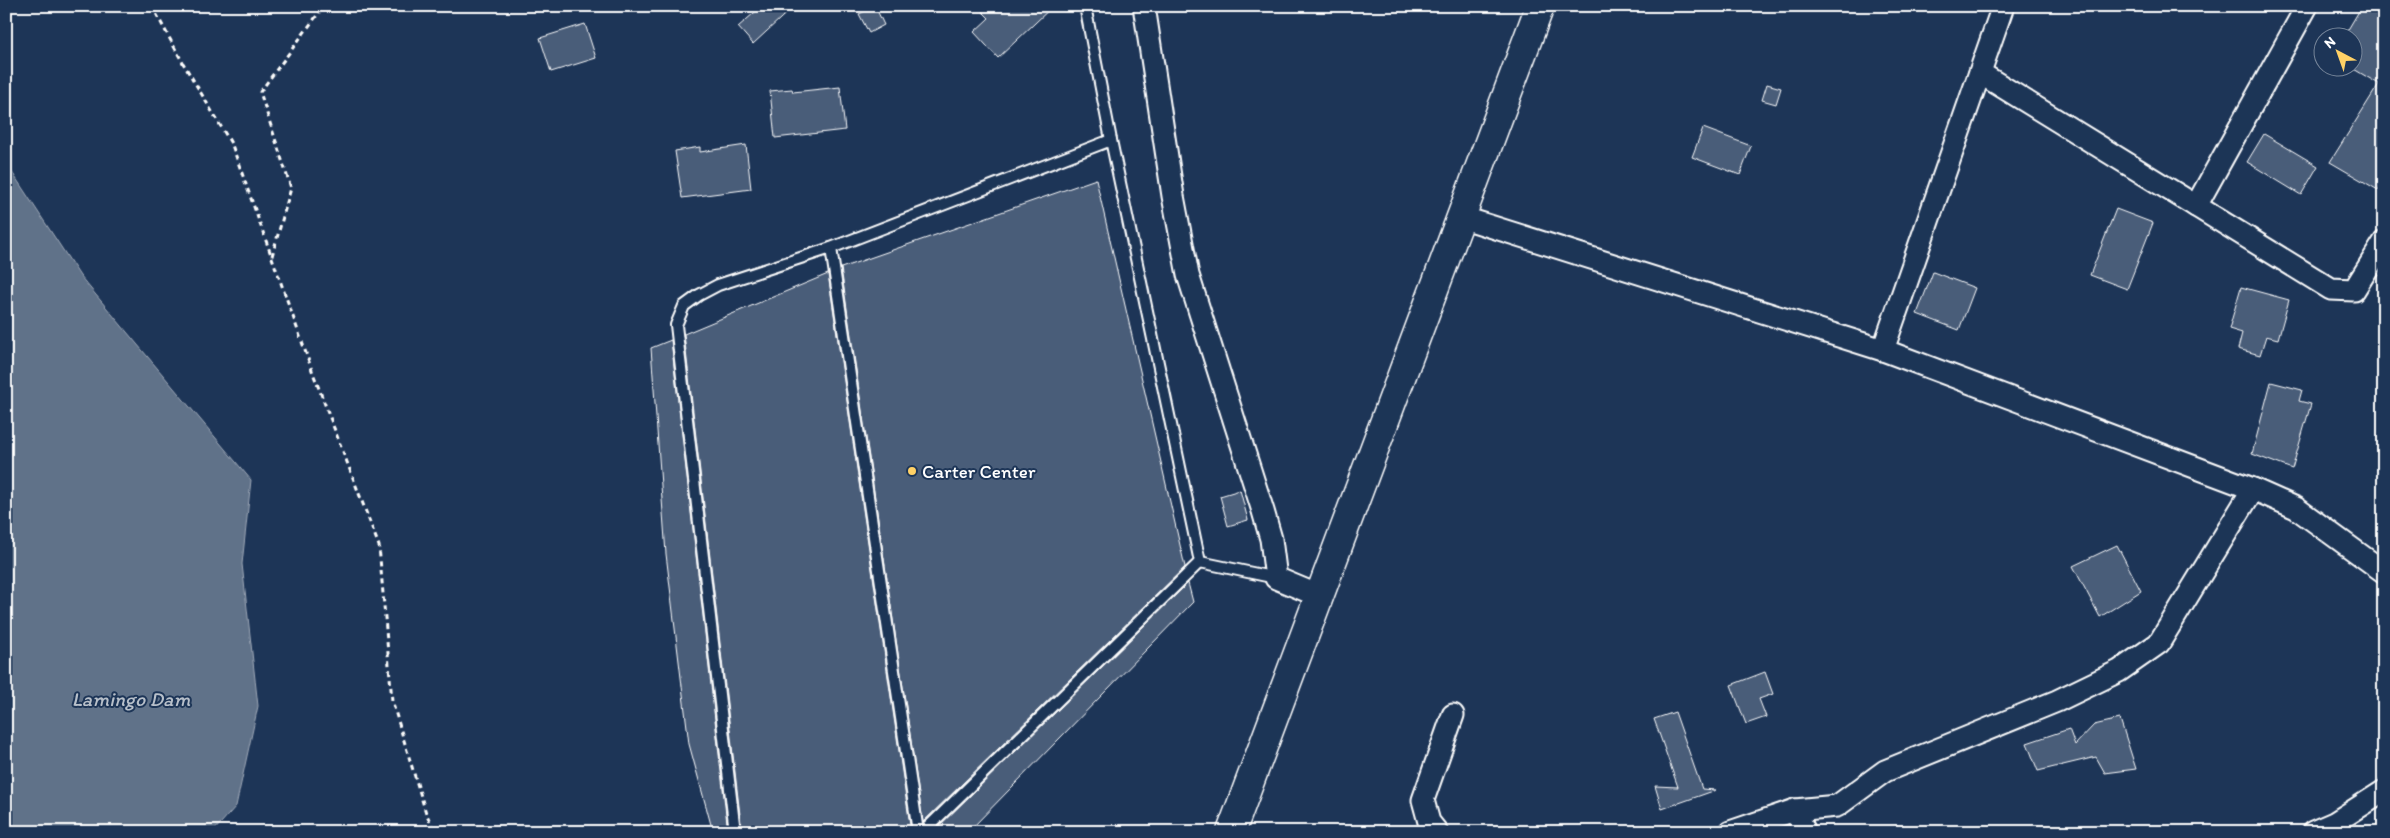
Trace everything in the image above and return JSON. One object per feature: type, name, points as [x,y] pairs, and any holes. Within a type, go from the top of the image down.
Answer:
[{"type":"main road","points":[[1231,832],[1540,6]]},
{"type":"street","points":[[1144,6],[1173,196],[1188,275],[1263,511],[1271,539],[1276,578],[1319,596]]},
{"type":"street","points":[[1883,350],[2003,6]]},
{"type":"street","points":[[2196,206],[2307,6]]},
{"type":"street","points":[[1980,73],[2331,289],[2354,290],[2384,242]]},
{"type":"street","points":[[1461,217],[1883,350],[2253,489],[2296,508],[2384,572]]},
{"type":"street","points":[[1730,832],[1795,810],[1837,806],[1885,770],[2058,701],[2119,671],[2159,643],[2253,489]]},
{"type":"street","points":[[1437,832],[1429,822],[1423,800],[1454,715]]},
{"type":"street","points":[[2313,832],[2334,823],[2384,791]]},
{"type":"street","points":[[1795,810],[1805,832]]},
{"type":"lane","points":[[1084,6],[1200,562]]},
{"type":"lane","points":[[735,832],[676,325],[684,306],[699,295],[718,286],[832,248],[1111,140]]},
{"type":"lane","points":[[832,248],[918,832]]},
{"type":"lane","points":[[1200,562],[1276,578]]},
{"type":"lane","points":[[923,832],[1200,562]]},
{"type":"path","points":[[152,6],[182,63],[232,145],[313,373],[379,546],[392,701],[426,813],[435,832]]},
{"type":"path","points":[[272,256],[291,188],[260,92],[324,6]]},
{"type":"water","name":"Lamingo Dam","points":[[6,163],[80,276],[251,480],[242,564],[258,706],[236,806],[213,832],[6,832]]},
{"type":"building","points":[[762,6],[794,6],[753,44],[738,27]]},
{"type":"building","points":[[875,6],[884,25],[869,33],[859,14]]},
{"type":"building","points":[[977,6],[1053,6],[998,58],[974,32],[989,18]]},
{"type":"building","points":[[2362,6],[2384,6],[2384,180],[2378,190],[2330,162],[2379,84],[2362,74],[2362,28],[2349,28]]},
{"type":"building","points":[[585,24],[596,58],[551,72],[540,38]]},
{"type":"building","points":[[1767,84],[1781,88],[1776,104],[1762,100]]},
{"type":"building","points":[[840,87],[845,130],[775,138],[770,91],[792,89],[793,92]]},
{"type":"building","points":[[1703,128],[1751,146],[1740,175],[1692,157]]},
{"type":"building","points":[[2264,134],[2318,166],[2301,195],[2247,162]]},
{"type":"building","points":[[746,145],[751,189],[682,198],[675,151],[700,147],[700,152]]},
{"type":"building","points":[[1096,179],[1185,567],[923,822],[841,268]]},
{"type":"building","points":[[2116,209],[2153,223],[2127,289],[2090,275]]},
{"type":"building","points":[[1933,272],[1975,288],[1959,330],[1917,314]]},
{"type":"building","points":[[828,274],[911,832],[742,832],[684,334]]},
{"type":"building","points":[[2241,287],[2289,300],[2278,339],[2266,336],[2260,355],[2238,349],[2242,333],[2229,329]]},
{"type":"building","points":[[671,340],[728,832],[713,832],[689,744],[666,554],[651,348]]},
{"type":"building","points":[[2271,382],[2302,390],[2299,401],[2311,404],[2292,469],[2252,454]]},
{"type":"building","points":[[1240,490],[1248,520],[1228,526],[1220,496]]},
{"type":"building","points":[[2117,545],[2141,591],[2100,617],[2073,566]]},
{"type":"building","points":[[1188,583],[1193,602],[968,832],[933,832]]},
{"type":"building","points":[[1765,672],[1773,694],[1759,699],[1766,717],[1746,724],[1731,685]]},
{"type":"building","points":[[1675,712],[1702,789],[1716,790],[1662,809],[1655,786],[1678,787],[1654,719]]},
{"type":"building","points":[[2120,719],[2136,769],[2105,773],[2096,757],[2038,771],[2027,743],[2069,729],[2075,745],[2094,725]]},
{"type":"place","name":"Carter Center","points":[[912,471]]}]
